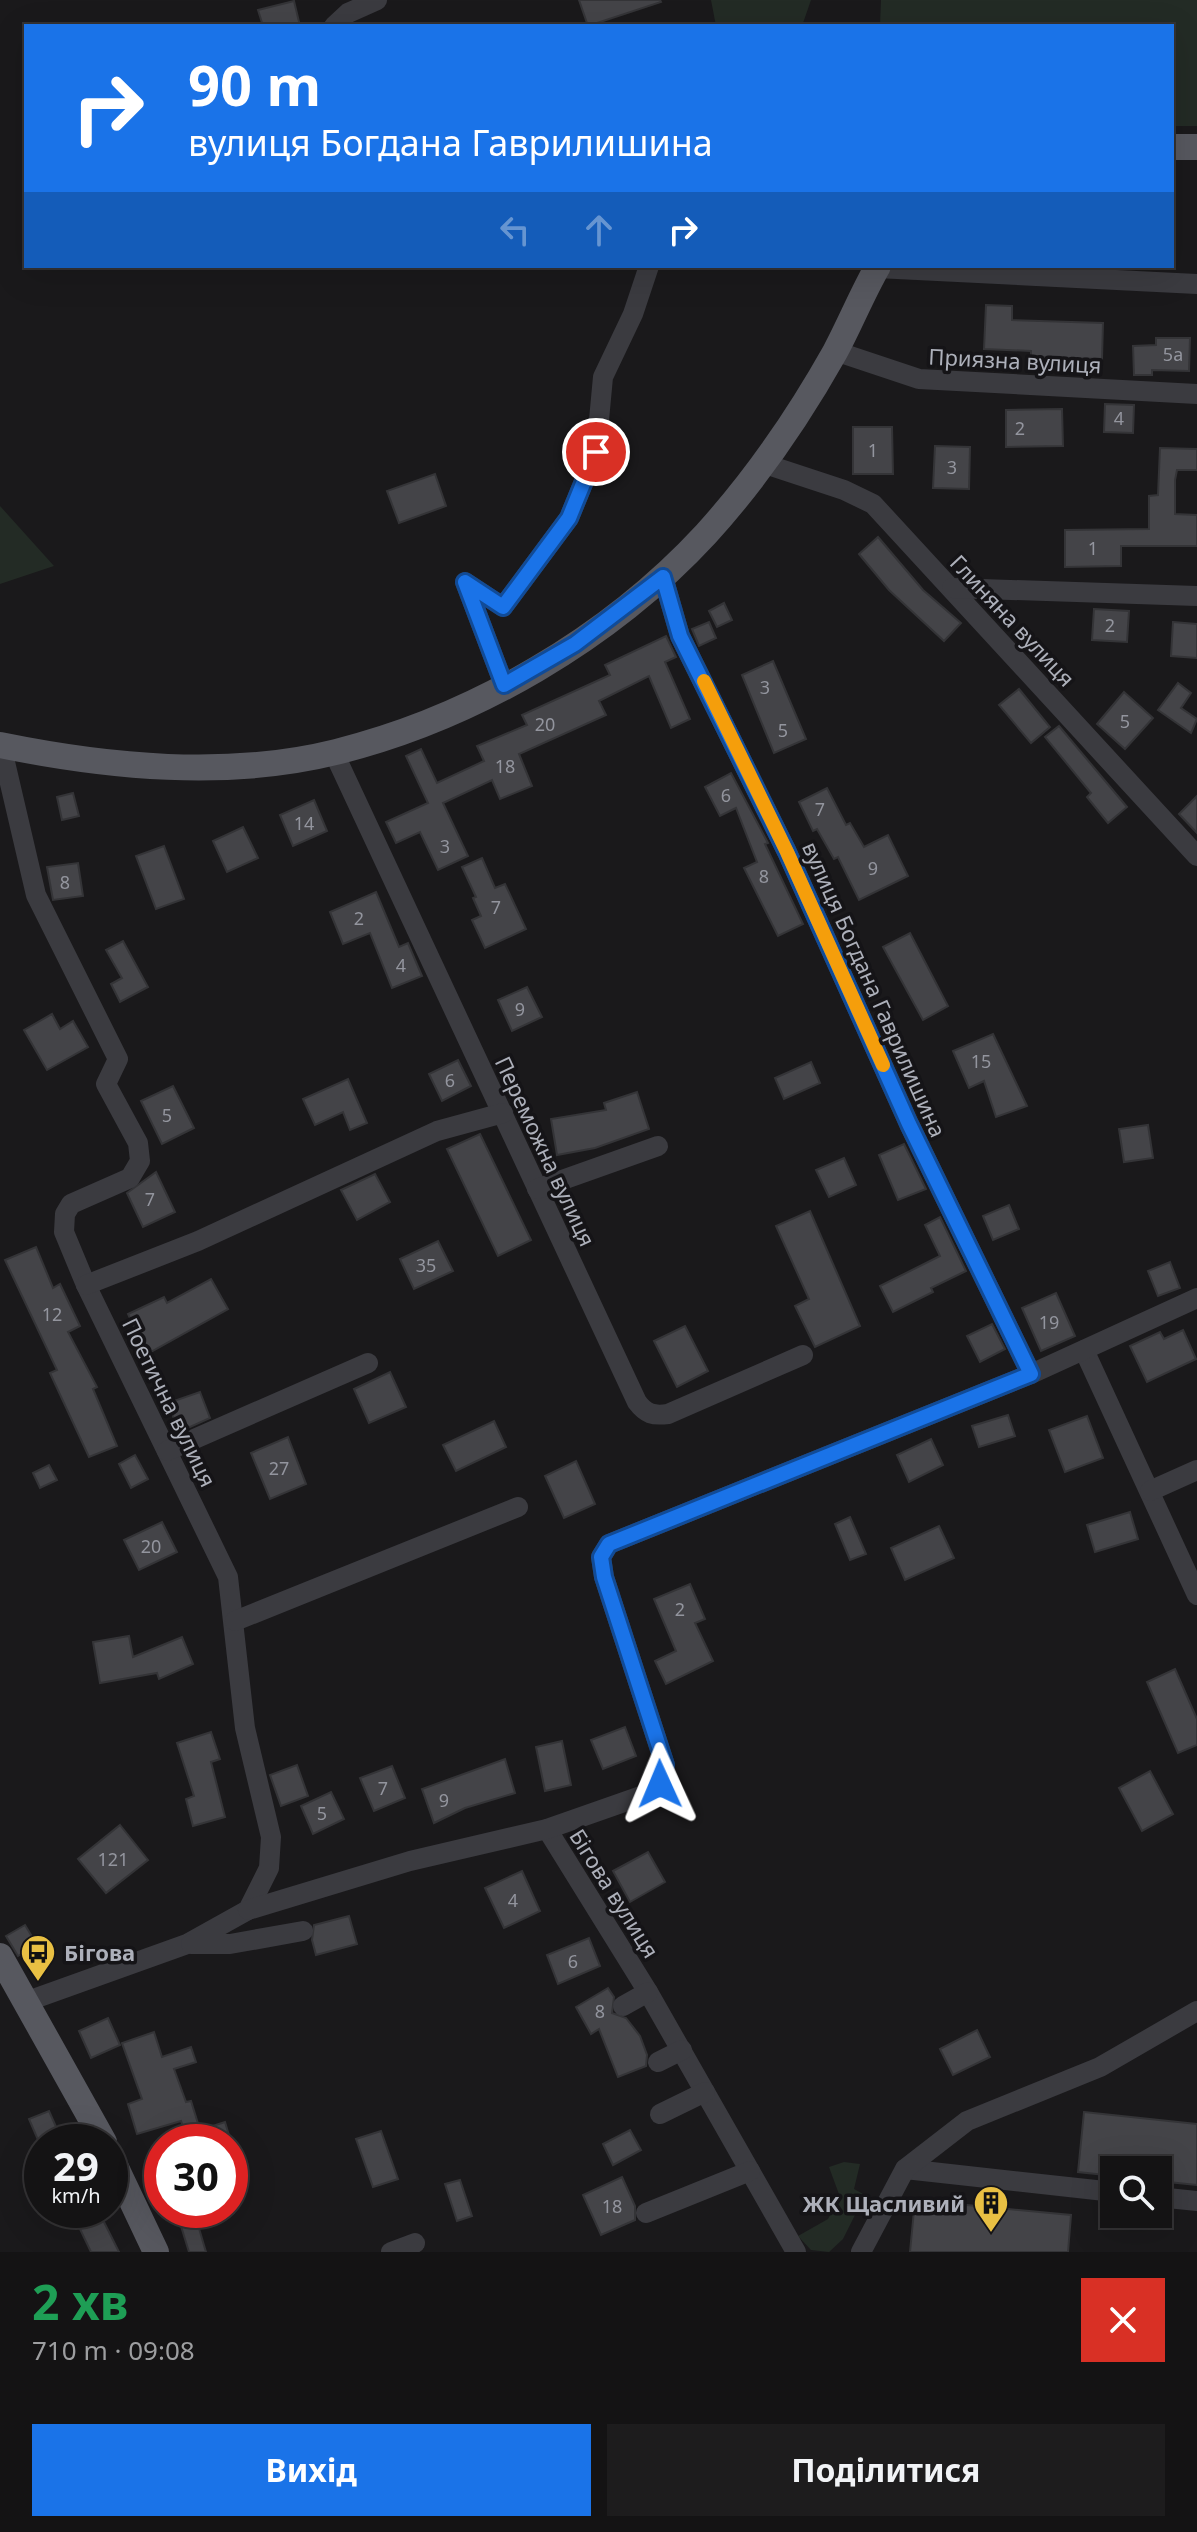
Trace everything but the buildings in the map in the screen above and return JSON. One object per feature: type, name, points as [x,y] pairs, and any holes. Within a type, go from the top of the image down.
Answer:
[{"type":"main road","points":[[1174,147],[1197,147]]},
{"type":"main road","points":[[1,745],[77,758],[179,767],[256,764],[334,753],[421,724],[504,685],[575,644],[663,577],[707,533],[762,463],[835,351],[876,268]]},
{"type":"main road","points":[[0,1956],[94,2124]]},
{"type":"main road","points":[[128,2193],[156,2252]]},
{"type":"street","points":[[336,24],[348,13],[377,0]]},
{"type":"street","points":[[504,685],[465,582],[503,607],[569,518],[596,452],[603,377],[633,314],[648,268]]},
{"type":"street","points":[[896,268],[1197,284]]},
{"type":"street","name":"Приязна вулиця","points":[[835,351],[919,379],[1197,394]]},
{"type":"street","name":"Глиняна вулиця","points":[[762,463],[844,490],[873,504],[1197,856]]},
{"type":"street","name":"вулиця Богдана Гаврилишина","points":[[663,577],[680,636],[787,852],[909,1124],[1031,1374]]},
{"type":"street","points":[[952,588],[1197,596]]},
{"type":"street","name":"Поетична вулиця","points":[[1,745],[36,895],[118,1059],[106,1084],[138,1143],[140,1161],[130,1178],[71,1204],[65,1214],[64,1232],[86,1285],[228,1577],[245,1728],[271,1837],[269,1868],[248,1910]]},
{"type":"street","name":"Переможна вулиця","points":[[334,753],[637,1402],[645,1412],[656,1416],[668,1414],[803,1355]]},
{"type":"street","points":[[86,1285],[198,1241],[437,1131],[503,1113]]},
{"type":"street","points":[[537,1189],[658,1146]]},
{"type":"street","points":[[547,1829],[644,1795],[660,1784],[665,1765],[604,1577],[601,1557],[609,1544],[1031,1374],[1197,1298]]},
{"type":"street","points":[[1084,1350],[1197,1595]]},
{"type":"street","points":[[167,1451],[368,1363]]},
{"type":"street","points":[[1150,1491],[1197,1470]]},
{"type":"street","points":[[235,1621],[518,1507]]},
{"type":"street","name":"Бігова вулиця","points":[[248,1910],[410,1861],[547,1829],[648,1992],[796,2252]]},
{"type":"street","points":[[28,2001],[187,1944],[248,1910]]},
{"type":"street","points":[[187,1944],[230,1944],[303,1931]]},
{"type":"street","points":[[623,2006],[648,1992]]},
{"type":"street","points":[[861,2252],[905,2169],[967,2121],[1100,2067],[1189,2015]]},
{"type":"street","points":[[658,2062],[682,2050]]},
{"type":"street","points":[[660,2114],[705,2092]]},
{"type":"street","points":[[905,2169],[1100,2190]]},
{"type":"street","points":[[646,2213],[750,2171]]},
{"type":"street","points":[[1172,2198],[1197,2201]]},
{"type":"street","points":[[391,2252],[415,2243]]},
{"type":"shaded area","points":[[711,0],[811,0],[803,24],[716,24]]},
{"type":"shaded area","points":[[881,0],[1197,0],[1197,126],[1174,126],[1174,24],[880,24]]},
{"type":"shaded area","points":[[0,506],[54,566],[0,584]]},
{"type":"shaded area","points":[[844,2162],[860,2164],[854,2189],[865,2195],[843,2239],[829,2252],[811,2250],[798,2236],[828,2219],[840,2197],[829,2167]]},
{"type":"slow traffic","points":[[704,681],[787,852],[883,1065]]},
{"type":"place","name":"Бігова","points":[[38,1983]]},
{"type":"place","name":"ЖК Щасливий","points":[[991,2234]]},
{"type":"route","points":[[596,452],[569,518],[503,607],[465,582],[504,685],[575,644],[663,577],[680,636],[787,852],[909,1124],[1031,1374],[609,1544],[601,1557],[604,1577],[665,1765],[660,1784]]}]
